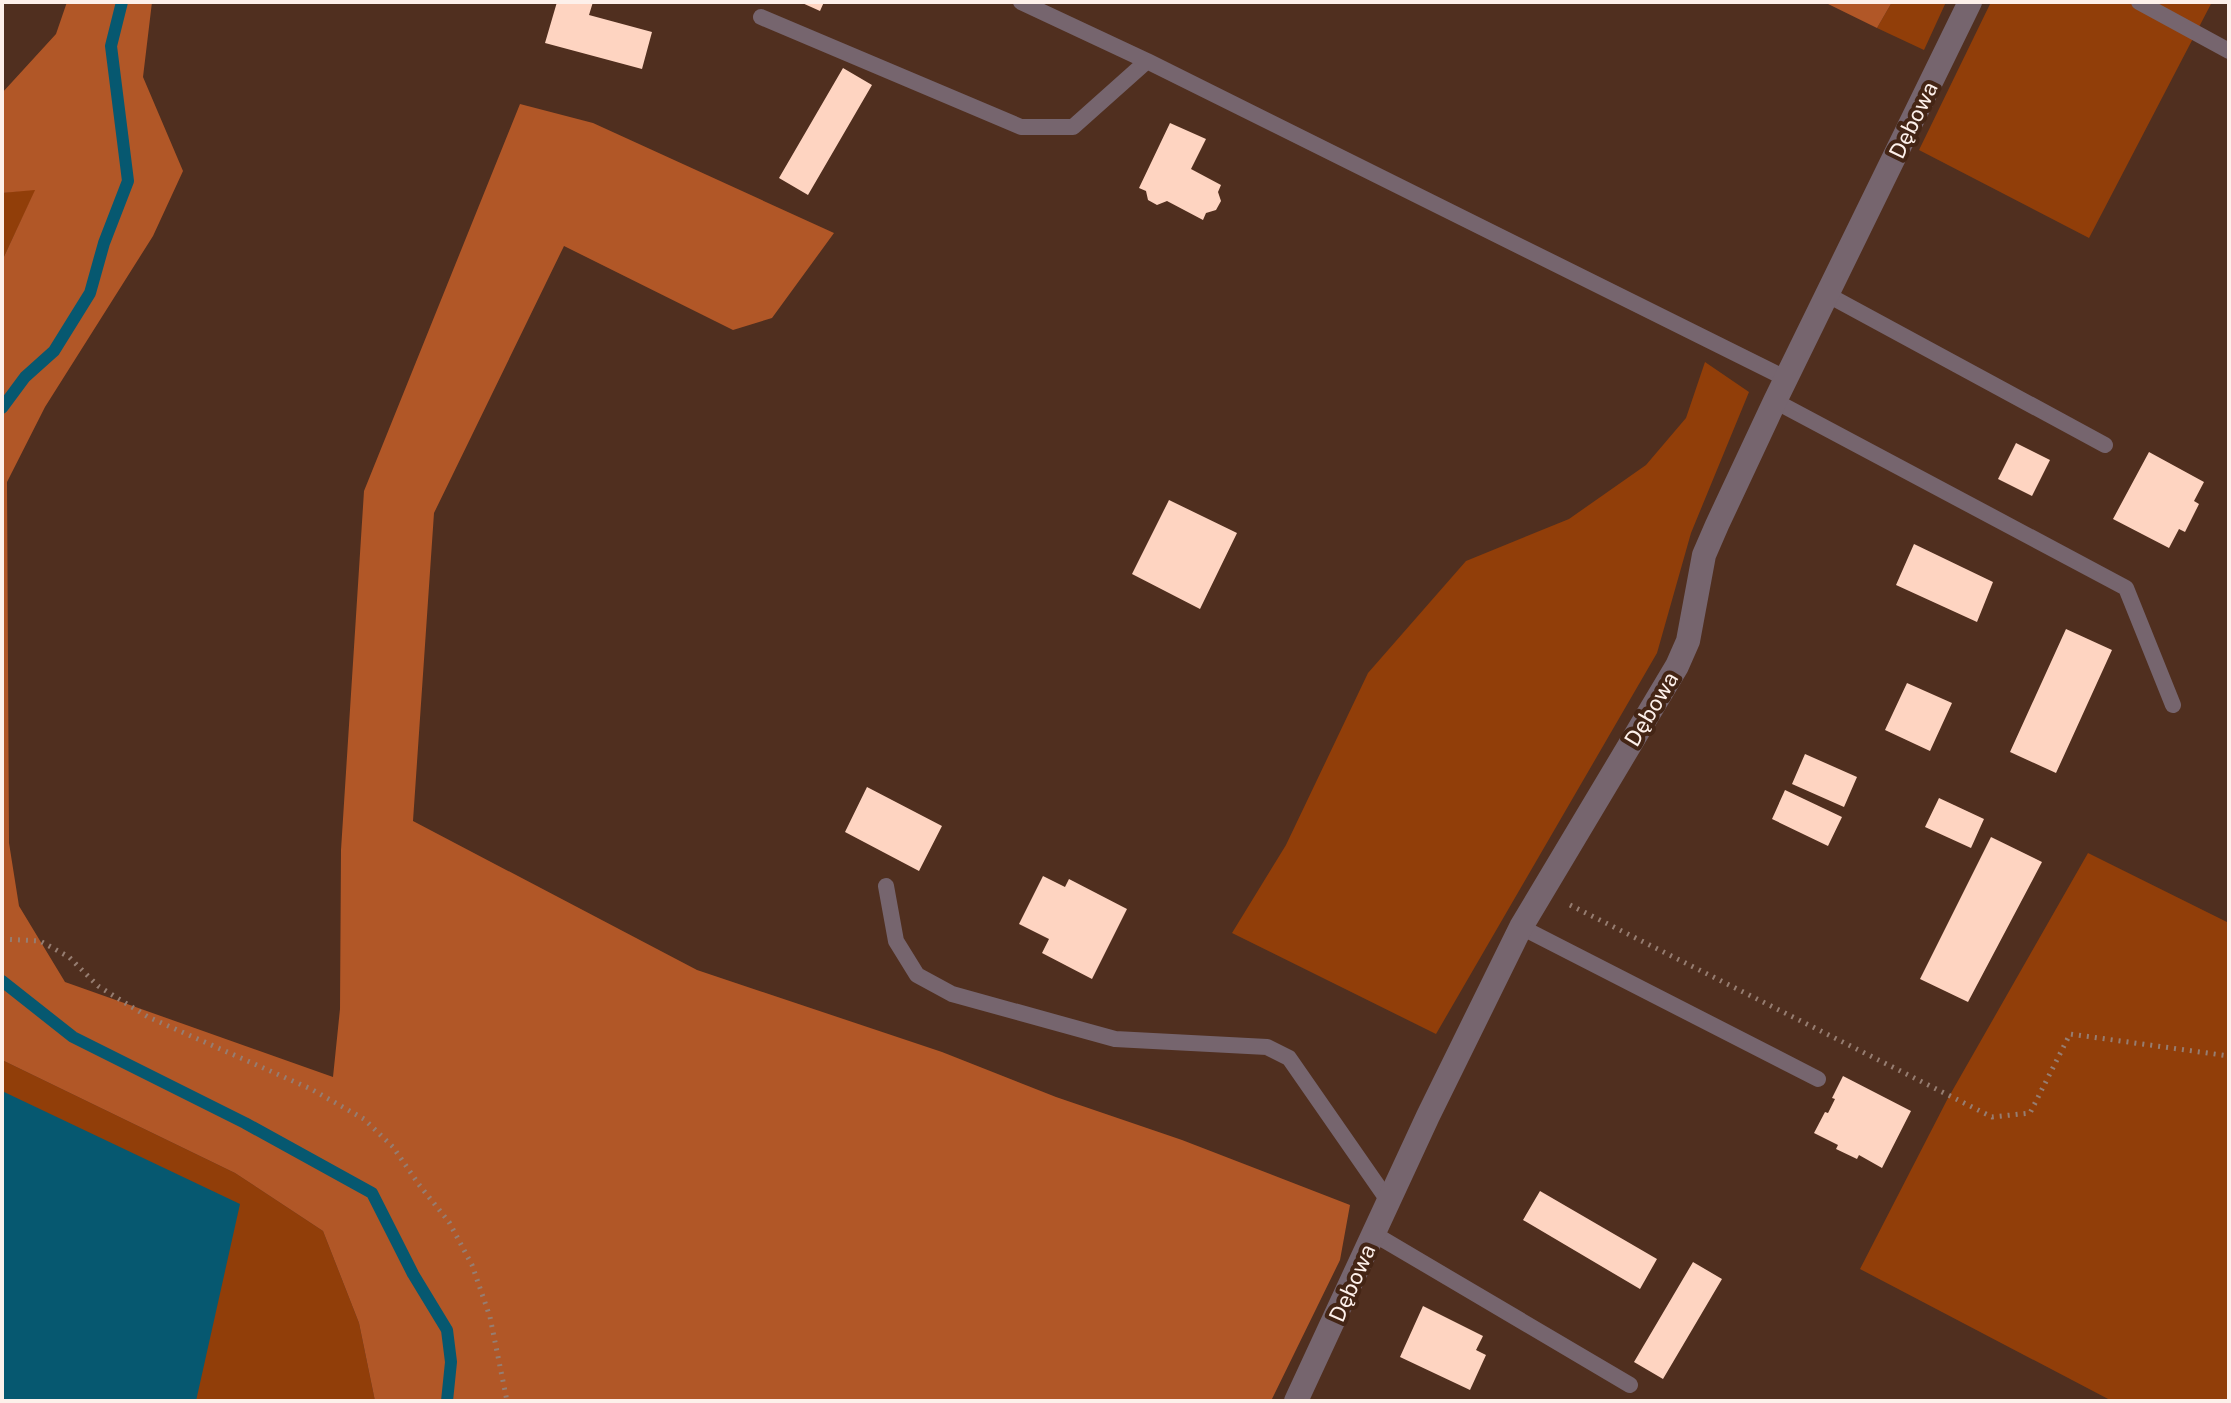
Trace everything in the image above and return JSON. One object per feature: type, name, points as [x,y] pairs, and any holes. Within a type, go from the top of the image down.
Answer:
[{"type":"street","name":"Dębowa","points":[[1296,1401],[1521,927],[1677,666],[1688,641],[1704,555],[1775,401],[1970,2]]},
{"type":"lane","points":[[1021,2],[1147,61],[1787,379]]},
{"type":"lane","points":[[2139,2],[2229,51]]},
{"type":"lane","points":[[761,17],[1021,127],[1073,127],[1147,61]]},
{"type":"lane","points":[[1828,295],[2105,445]]},
{"type":"lane","points":[[1775,401],[2126,588],[2173,705]]},
{"type":"lane","points":[[886,886],[896,941],[917,975],[952,994],[1115,1039],[1267,1047],[1289,1058],[1389,1202]]},
{"type":"lane","points":[[1521,927],[1818,1079]]},
{"type":"lane","points":[[1374,1234],[1630,1385]]},
{"type":"path","points":[[1542,892],[1672,954],[1992,1117],[2030,1113],[2070,1034],[2229,1056]]},
{"type":"path","points":[[2,939],[40,941],[69,957],[98,986],[148,1017],[311,1089],[364,1119],[393,1147],[449,1222],[472,1265],[490,1317],[507,1401]]},
{"type":"shaded area","points":[[67,2],[152,2],[143,77],[183,171],[153,236],[45,407],[7,482],[9,843],[19,906],[65,982],[333,1077],[340,1009],[341,850],[364,491],[520,104],[593,123],[834,233],[772,318],[733,330],[564,246],[434,513],[413,821],[697,970],[942,1052],[1350,1205],[1340,1260],[1271,1401],[375,1401],[359,1323],[323,1231],[235,1173],[2,1060],[2,261],[35,190],[2,193],[2,93],[56,34]]},
{"type":"shaded area","points":[[1824,2],[1892,2],[1877,28]]},
{"type":"shaded area","points":[[1892,2],[1946,2],[1924,50],[1877,28]]},
{"type":"shaded area","points":[[1991,2],[2212,2],[2089,238],[1919,150]]},
{"type":"shaded area","points":[[36,189],[2,261],[2,193]]},
{"type":"shaded area","points":[[1705,362],[1749,392],[1691,533],[1657,653],[1436,1034],[1232,933],[1286,845],[1368,673],[1466,561],[1569,519],[1646,465],[1686,418]]},
{"type":"shaded area","points":[[2088,853],[2229,923],[2229,1401],[2112,1401],[1860,1269],[1947,1100]]},
{"type":"shaded area","points":[[2,1060],[235,1173],[323,1231],[359,1323],[375,1401],[2,1401]]},
{"type":"water","points":[[2,1091],[240,1204],[196,1401],[2,1401]]},
{"type":"building","points":[[557,2],[593,2],[589,15],[652,32],[642,69],[545,43]]},
{"type":"building","points":[[800,2],[824,2],[820,11]]},
{"type":"building","points":[[843,68],[872,85],[808,195],[779,178]]},
{"type":"building","points":[[1170,123],[1206,139],[1191,169],[1221,185],[1218,192],[1221,201],[1216,210],[1206,213],[1203,220],[1167,201],[1157,205],[1148,200],[1146,191],[1139,188]]},
{"type":"building","points":[[2016,443],[2050,460],[2032,496],[1998,479]]},
{"type":"building","points":[[2149,452],[2204,482],[2194,501],[2199,504],[2185,532],[2179,529],[2169,548],[2113,519]]},
{"type":"building","points":[[1169,500],[1237,533],[1200,609],[1132,574]]},
{"type":"building","points":[[1914,544],[1993,582],[1977,622],[1896,585]]},
{"type":"building","points":[[2066,629],[2112,650],[2056,773],[2010,752]]},
{"type":"building","points":[[1907,683],[1952,703],[1930,751],[1885,730]]},
{"type":"building","points":[[1805,754],[1857,777],[1844,807],[1792,784]]},
{"type":"building","points":[[867,787],[942,826],[919,871],[845,832]]},
{"type":"building","points":[[1785,790],[1842,817],[1828,846],[1772,819]]},
{"type":"building","points":[[1939,798],[1984,819],[1971,848],[1925,827]]},
{"type":"building","points":[[1991,837],[2042,862],[1968,1002],[1920,979]]},
{"type":"building","points":[[1043,876],[1065,887],[1069,879],[1127,909],[1092,979],[1042,953],[1049,939],[1019,924]]},
{"type":"building","points":[[1843,1076],[1911,1111],[1882,1168],[1859,1155],[1857,1159],[1836,1149],[1838,1145],[1814,1133],[1825,1112],[1828,1113]]},
{"type":"building","points":[[1540,1191],[1657,1259],[1640,1289],[1523,1220]]},
{"type":"building","points":[[1693,1262],[1722,1279],[1663,1379],[1634,1362]]},
{"type":"building","points":[[1423,1306],[1483,1336],[1476,1350],[1486,1355],[1470,1390],[1400,1357]]},
{"type":"waterway","points":[[2,408],[25,377],[54,351],[90,293],[104,243],[128,181],[111,46],[122,2]]},
{"type":"waterway","points":[[2,981],[73,1037],[245,1123],[372,1193],[413,1274],[447,1330],[451,1362],[447,1401]]}]
